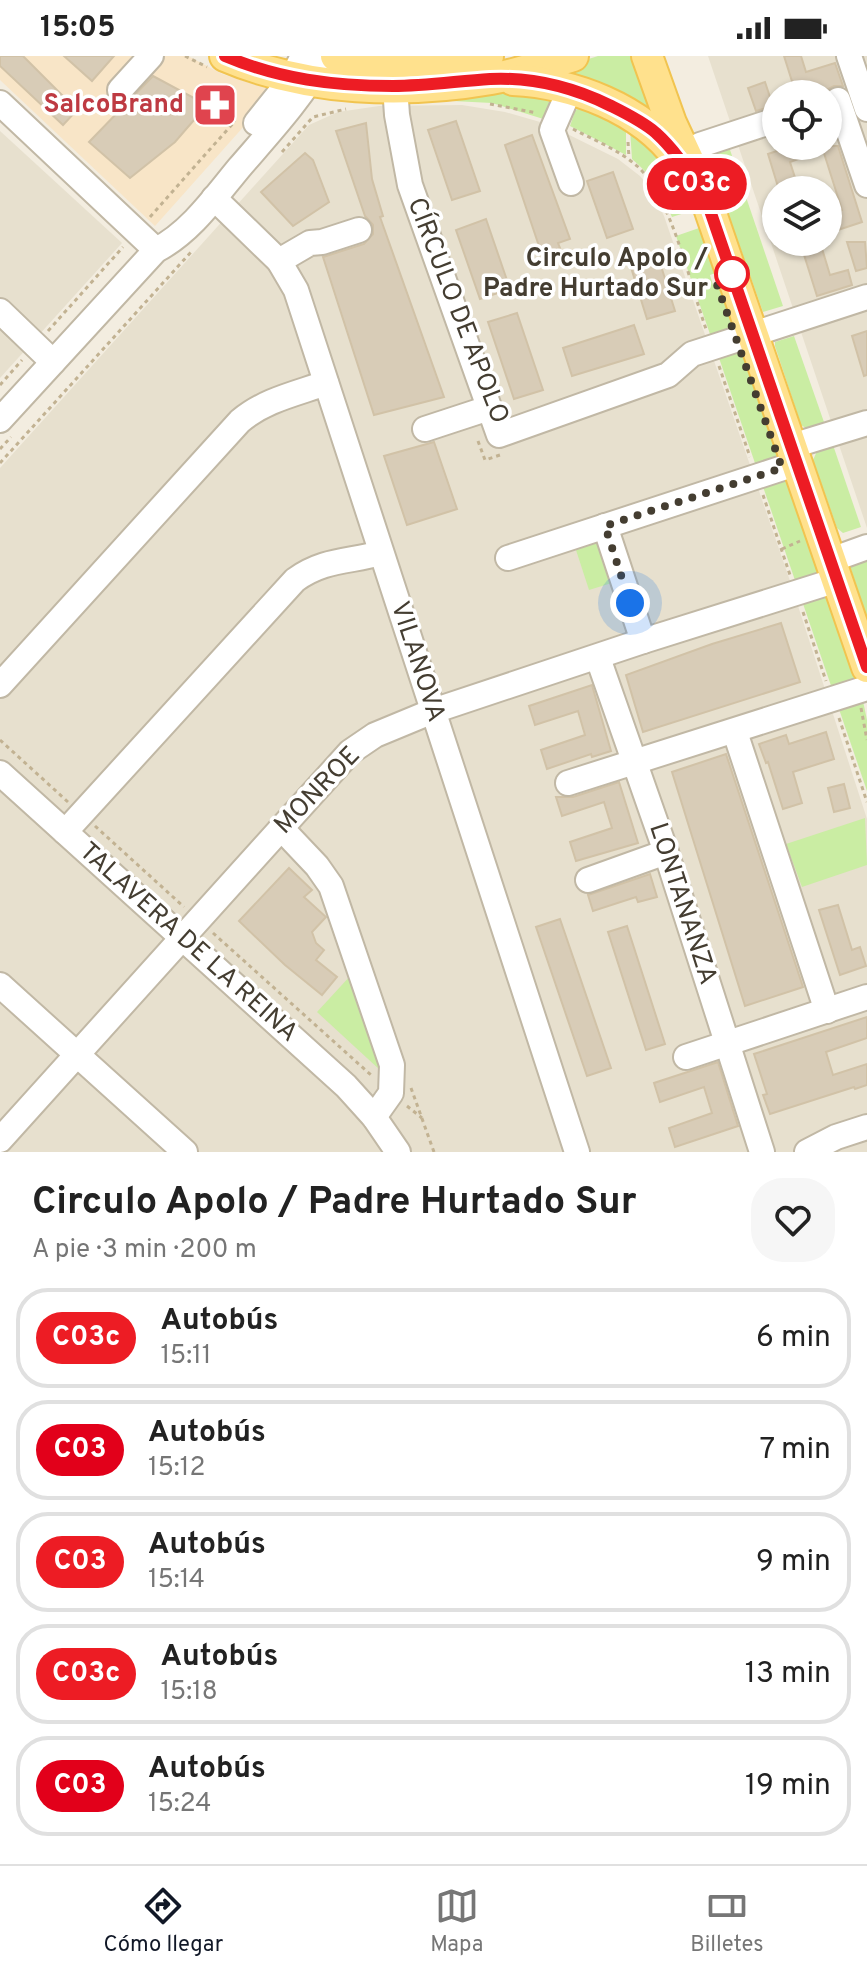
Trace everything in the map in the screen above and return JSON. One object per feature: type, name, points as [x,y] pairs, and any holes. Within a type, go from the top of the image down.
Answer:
[{"type":"main road","points":[[225,56],[308,68],[395,86],[486,79],[544,82],[570,89],[624,112],[654,131],[671,148],[705,196]]},
{"type":"main road","points":[[336,56],[418,61],[486,79],[573,56]]},
{"type":"main road","points":[[647,56],[671,123],[705,196],[754,335],[834,570],[865,675]]},
{"type":"main road","points":[[668,56],[700,145],[705,196]]},
{"type":"street","points":[[120,90],[151,56]]},
{"type":"street","points":[[849,56],[849,101],[867,183]]},
{"type":"street","points":[[0,420],[44,354],[156,250],[179,235],[214,198],[308,68]]},
{"type":"street","points":[[156,250],[167,227],[308,68]]},
{"type":"street","name":"CÍRCULO DE APOLO","points":[[395,86],[410,185],[499,435],[668,375],[692,354],[867,297]]},
{"type":"street","points":[[570,89],[552,130],[571,183]]},
{"type":"street","points":[[0,103],[156,250]]},
{"type":"street","points":[[700,145],[762,125]]},
{"type":"street","name":"VILANOVA","points":[[214,198],[283,266],[326,383],[577,1152]]},
{"type":"street","points":[[283,266],[310,243],[359,230]]},
{"type":"street","points":[[0,311],[44,354]]},
{"type":"street","points":[[0,685],[240,421],[272,400],[326,383]]},
{"type":"street","points":[[425,429],[489,408]]},
{"type":"street","points":[[508,558],[757,477],[795,455],[867,423]]},
{"type":"street","points":[[605,526],[643,641]]},
{"type":"street","name":"MONROE","points":[[0,1140],[350,752],[375,735],[433,711],[796,592],[867,547]]},
{"type":"street","points":[[65,832],[295,580],[310,569],[330,562],[381,553]]},
{"type":"street","name":"LONTANANZA","points":[[598,658],[666,852],[728,1044],[755,1150]]},
{"type":"street","points":[[568,783],[832,699],[865,675]]},
{"type":"street","points":[[735,732],[827,1011]]},
{"type":"street","name":"TALAVERA DE LA REINA","points":[[0,773],[346,1086],[374,1117],[398,1152]]},
{"type":"street","points":[[281,828],[317,866],[331,886],[392,1065],[391,1093],[374,1117]]},
{"type":"street","points":[[588,880],[666,852]]},
{"type":"street","points":[[0,985],[185,1152]]},
{"type":"street","points":[[686,1057],[867,997]]},
{"type":"street","points":[[807,1152],[836,1137],[867,1127]]},
{"type":"path","points":[[486,79],[508,105],[555,120],[629,159],[654,186],[666,211],[867,802]]},
{"type":"path","points":[[275,158],[313,117],[354,107]]},
{"type":"path","points":[[0,385],[44,354],[138,231],[239,117]]},
{"type":"path","points":[[628,134],[637,141]]},
{"type":"path","points":[[0,463],[199,243]]},
{"type":"path","points":[[782,549],[806,539]]},
{"type":"path","points":[[865,675],[867,740]]},
{"type":"path","points":[[422,1118],[434,1152]]},
{"type":"shaded area","points":[[0,56],[188,56],[222,74],[272,90],[263,105],[155,226],[0,80]]},
{"type":"shaded area","points":[[708,56],[867,56],[867,528],[775,256],[842,256],[842,176],[762,176],[762,216]]},
{"type":"shaded area","points":[[462,105],[505,112],[547,124],[618,159],[650,188],[664,216],[788,575],[867,819],[867,1152],[0,1152],[0,468],[309,125],[338,112],[379,106]]},
{"type":"shaded area","points":[[0,131],[122,243],[0,378]]},
{"type":"green space","points":[[598,56],[638,56],[659,116],[554,70]]},
{"type":"green space","points":[[522,90],[552,92],[553,122],[492,103],[413,99],[483,95]]},
{"type":"green space","points":[[580,107],[626,123],[626,155],[570,126],[575,111]]},
{"type":"green space","points":[[630,129],[680,172],[694,210],[672,217],[651,178],[632,159]]},
{"type":"green space","points":[[727,141],[762,244],[762,256],[766,256],[783,306],[763,312],[705,148]]},
{"type":"green space","points":[[702,227],[718,272],[710,275],[713,285],[721,283],[734,320],[730,331],[711,337],[676,236]]},
{"type":"green space","points":[[794,336],[825,425],[809,430],[801,425],[775,346],[775,342]]},
{"type":"green space","points":[[736,349],[746,353],[863,701],[867,720],[867,791],[718,355]]},
{"type":"green space","points":[[833,445],[861,527],[843,533],[837,528],[813,460],[818,449]]},
{"type":"green space","points":[[596,540],[602,543],[615,582],[589,590],[575,547]]},
{"type":"green space","points":[[867,551],[867,618],[848,560]]},
{"type":"green space","points":[[865,818],[867,865],[802,887],[786,844]]},
{"type":"green space","points":[[352,974],[380,1050],[380,1070],[317,1012]]},
{"type":"building","points":[[0,56],[23,56],[77,110],[63,125],[0,66]]},
{"type":"building","points":[[64,56],[114,56],[92,81]]},
{"type":"building","points":[[784,56],[801,56],[806,72],[835,63],[841,80],[792,80]]},
{"type":"building","points":[[153,76],[207,105],[175,142],[130,178],[89,142]]},
{"type":"building","points":[[762,83],[762,109],[756,111],[748,88]]},
{"type":"building","points":[[456,121],[480,191],[452,200],[428,130]]},
{"type":"building","points":[[366,123],[372,179],[383,216],[380,217],[444,397],[374,415],[323,257],[364,244],[373,234],[373,225],[365,216],[336,131]]},
{"type":"building","points":[[532,135],[570,239],[558,243],[560,248],[542,255],[505,145]]},
{"type":"building","points":[[305,153],[313,160],[329,202],[293,226],[261,192]]},
{"type":"building","points":[[842,159],[862,222],[842,229],[842,176],[831,176],[826,160]]},
{"type":"building","points":[[770,160],[796,160],[790,162],[794,176],[775,176]]},
{"type":"building","points":[[613,172],[633,229],[607,238],[587,181]]},
{"type":"building","points":[[486,219],[510,289],[480,299],[456,230]]},
{"type":"building","points":[[847,242],[865,242],[867,268],[856,271]]},
{"type":"building","points":[[657,253],[675,311],[647,319],[629,261]]},
{"type":"building","points":[[804,256],[824,256],[830,275],[848,270],[852,285],[817,296]]},
{"type":"building","points":[[517,313],[543,390],[514,399],[488,322]]},
{"type":"building","points":[[634,325],[644,354],[572,376],[563,348]]},
{"type":"building","points":[[867,331],[867,375],[864,376],[852,336]]},
{"type":"building","points":[[434,442],[457,509],[407,525],[384,456]]},
{"type":"building","points":[[781,623],[800,682],[643,732],[626,675]]},
{"type":"building","points":[[592,685],[611,751],[592,757],[591,754],[547,769],[541,750],[585,735],[578,711],[535,725],[529,706]]},
{"type":"building","points":[[826,732],[834,759],[793,772],[802,803],[783,809],[759,744],[786,735],[789,744]]},
{"type":"building","points":[[726,754],[803,987],[745,1006],[672,772]]},
{"type":"building","points":[[619,782],[638,843],[576,861],[570,842],[612,828],[604,802],[562,816],[556,797],[573,797]]},
{"type":"building","points":[[844,784],[850,808],[834,812],[828,788]]},
{"type":"building","points":[[289,868],[312,890],[304,897],[326,917],[312,932],[316,943],[324,950],[316,960],[337,977],[322,995],[239,921]]},
{"type":"building","points":[[650,874],[657,897],[638,902],[636,897],[593,911],[588,895]]},
{"type":"building","points":[[838,905],[852,950],[860,947],[866,966],[840,975],[819,910]]},
{"type":"building","points":[[560,919],[611,1068],[587,1076],[536,927]]},
{"type":"building","points":[[627,926],[665,1044],[646,1050],[608,932]]},
{"type":"building","points":[[867,1017],[867,1038],[826,1052],[833,1075],[867,1064],[867,1085],[770,1114],[754,1054]]},
{"type":"building","points":[[718,1062],[738,1126],[675,1147],[669,1128],[712,1113],[704,1087],[660,1102],[654,1083]]},
{"type":"bus line","name":"C03c","points":[[225,56],[278,75],[311,82],[367,86],[491,79],[544,82],[603,102],[654,131],[671,148],[705,196],[867,667]]},
{"type":"place","name":"SalcoBrand","points":[[215,105]]},
{"type":"place","name":"Circulo Apolo / Padre Hurtado Sur","points":[[732,274]]},
{"type":"route","points":[[630,603],[605,526],[782,468],[716,282],[732,274]]}]
